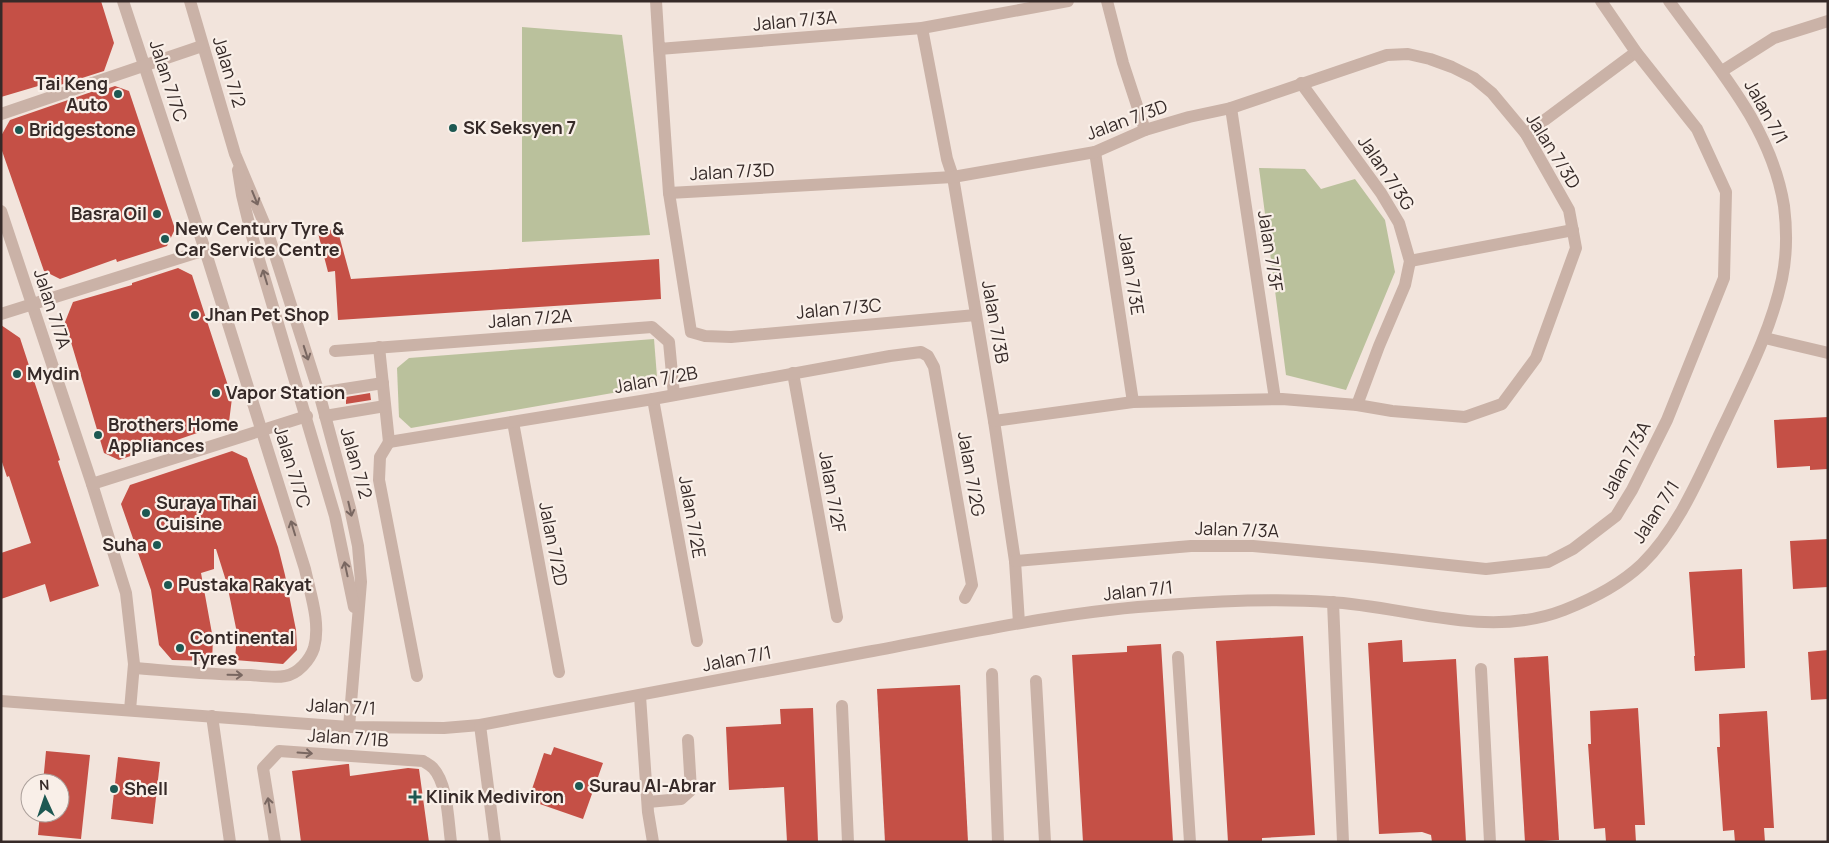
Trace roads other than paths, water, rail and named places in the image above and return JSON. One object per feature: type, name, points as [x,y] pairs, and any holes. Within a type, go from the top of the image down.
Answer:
[{"type":"street","name":"Jalan 7/7C","points":[[124,1],[205,250],[305,569],[315,613],[316,632],[314,648],[307,661],[297,671],[286,676],[217,675],[134,668]]},
{"type":"street","name":"Jalan 7/2","points":[[190,1],[236,154],[267,230],[319,393],[350,508],[358,546],[361,582],[348,727]]},
{"type":"street","points":[[656,1],[669,193]]},
{"type":"street","name":"Jalan 7/3A","points":[[659,49],[922,28],[1068,1]]},
{"type":"street","points":[[1107,1],[1123,63],[1144,130]]},
{"type":"street","name":"Jalan 7/3A","points":[[1015,561],[1191,546],[1253,546],[1486,569],[1548,562],[1573,550],[1616,516],[1632,490],[1667,420],[1724,278],[1726,192],[1697,129],[1636,52],[1601,1]]},
{"type":"street","name":"Jalan 7/1","points":[[1,701],[348,727],[444,728],[480,725],[640,696],[1018,623],[1159,605],[1238,601],[1333,602],[1476,622],[1522,621],[1559,612],[1595,597],[1623,580],[1643,563],[1662,541],[1693,489],[1765,338],[1782,278],[1787,240],[1784,205],[1776,171],[1765,142],[1747,109],[1722,71],[1669,1]]},
{"type":"street","points":[[1722,71],[1774,38],[1828,21]]},
{"type":"street","name":"Jalan 7/3B","points":[[922,28],[946,159],[953,177],[994,421],[1015,561],[1018,623]]},
{"type":"street","points":[[1,114],[202,46]]},
{"type":"street","points":[[1526,134],[1636,52]]},
{"type":"street","name":"Jalan 7/3D","points":[[669,193],[953,177],[1095,152],[1144,130],[1189,117],[1231,108],[1387,55],[1416,56],[1452,66],[1474,78],[1492,93],[1526,134],[1569,210],[1576,248],[1536,358],[1502,404],[1465,417],[1392,411],[1357,405],[1275,399],[1133,402],[994,421]]},
{"type":"street","name":"Jalan 7/3G","points":[[1301,83],[1386,201],[1399,223],[1410,261],[1405,285],[1357,405]]},
{"type":"street","name":"Jalan 7/3F","points":[[1231,108],[1275,399]]},
{"type":"street","name":"Jalan 7/3E","points":[[1095,152],[1133,402]]},
{"type":"street","name":"Jalan 7/2","points":[[236,154],[242,195],[252,236],[307,416],[335,516],[357,616]]},
{"type":"street","name":"Jalan 7/3C","points":[[669,193],[691,332],[705,336],[731,337],[976,315]]},
{"type":"street","name":"Jalan 7/7A","points":[[1,211],[92,484],[126,593],[134,668],[130,710]]},
{"type":"street","points":[[1410,261],[1573,230]]},
{"type":"street","points":[[1,314],[205,250]]},
{"type":"street","name":"Jalan 7/2A","points":[[335,351],[652,327],[669,342],[674,394]]},
{"type":"street","points":[[1765,338],[1828,353]]},
{"type":"street","points":[[379,347],[388,442],[380,457],[380,480],[416,676]]},
{"type":"street","name":"Jalan 7/2B","points":[[388,442],[653,399],[912,352],[921,352],[928,356]]},
{"type":"street","name":"Jalan 7/2G","points":[[928,356],[934,366],[972,584],[965,598]]},
{"type":"street","name":"Jalan 7/2F","points":[[793,373],[838,617]]},
{"type":"street","points":[[319,393],[383,383]]},
{"type":"street","name":"Jalan 7/2E","points":[[653,399],[697,641]]},
{"type":"street","points":[[324,416],[385,406]]},
{"type":"street","points":[[92,484],[307,416]]},
{"type":"street","name":"Jalan 7/2D","points":[[513,422],[559,672]]},
{"type":"street","points":[[1333,602],[1344,842]]},
{"type":"street","points":[[1178,657],[1190,842]]},
{"type":"street","points":[[1480,669],[1490,842]]},
{"type":"street","points":[[992,674],[998,842]]},
{"type":"street","points":[[1036,681],[1046,842]]},
{"type":"street","points":[[640,696],[653,842]]},
{"type":"street","points":[[842,706],[848,842]]},
{"type":"street","points":[[212,716],[230,842]]},
{"type":"street","points":[[480,725],[491,841]]},
{"type":"street","points":[[648,802],[681,799],[691,790],[688,740]]},
{"type":"street","name":"Jalan 7/1B","points":[[275,842],[263,768],[279,751],[423,761],[434,768],[441,781],[451,842]]},
{"type":"place","name":"Tai Keng Auto","points":[[118,94]]},
{"type":"place","name":"SK Seksyen 7","points":[[453,128]]},
{"type":"place","name":"Bridgestone","points":[[19,130]]},
{"type":"place","name":"Basra Oil","points":[[157,214]]},
{"type":"place","name":"New Century Tyre & Car Service Centre","points":[[165,239]]},
{"type":"place","name":"Jhan Pet Shop","points":[[195,315]]},
{"type":"place","name":"Mydin","points":[[17,374]]},
{"type":"place","name":"Vapor Station","points":[[216,393]]},
{"type":"place","name":"Brothers Home Appliances","points":[[98,435]]},
{"type":"place","name":"Suraya Thai Cuisine","points":[[146,513]]},
{"type":"place","name":"Suha","points":[[157,545]]},
{"type":"place","name":"Pustaka Rakyat","points":[[168,585]]},
{"type":"place","name":"Continental Tyres","points":[[180,648]]},
{"type":"place","name":"Surau Al-Abrar","points":[[579,786]]},
{"type":"place","name":"Shell","points":[[114,789]]},
{"type":"place","name":"Klinik Mediviron","points":[[415,797]]}]
